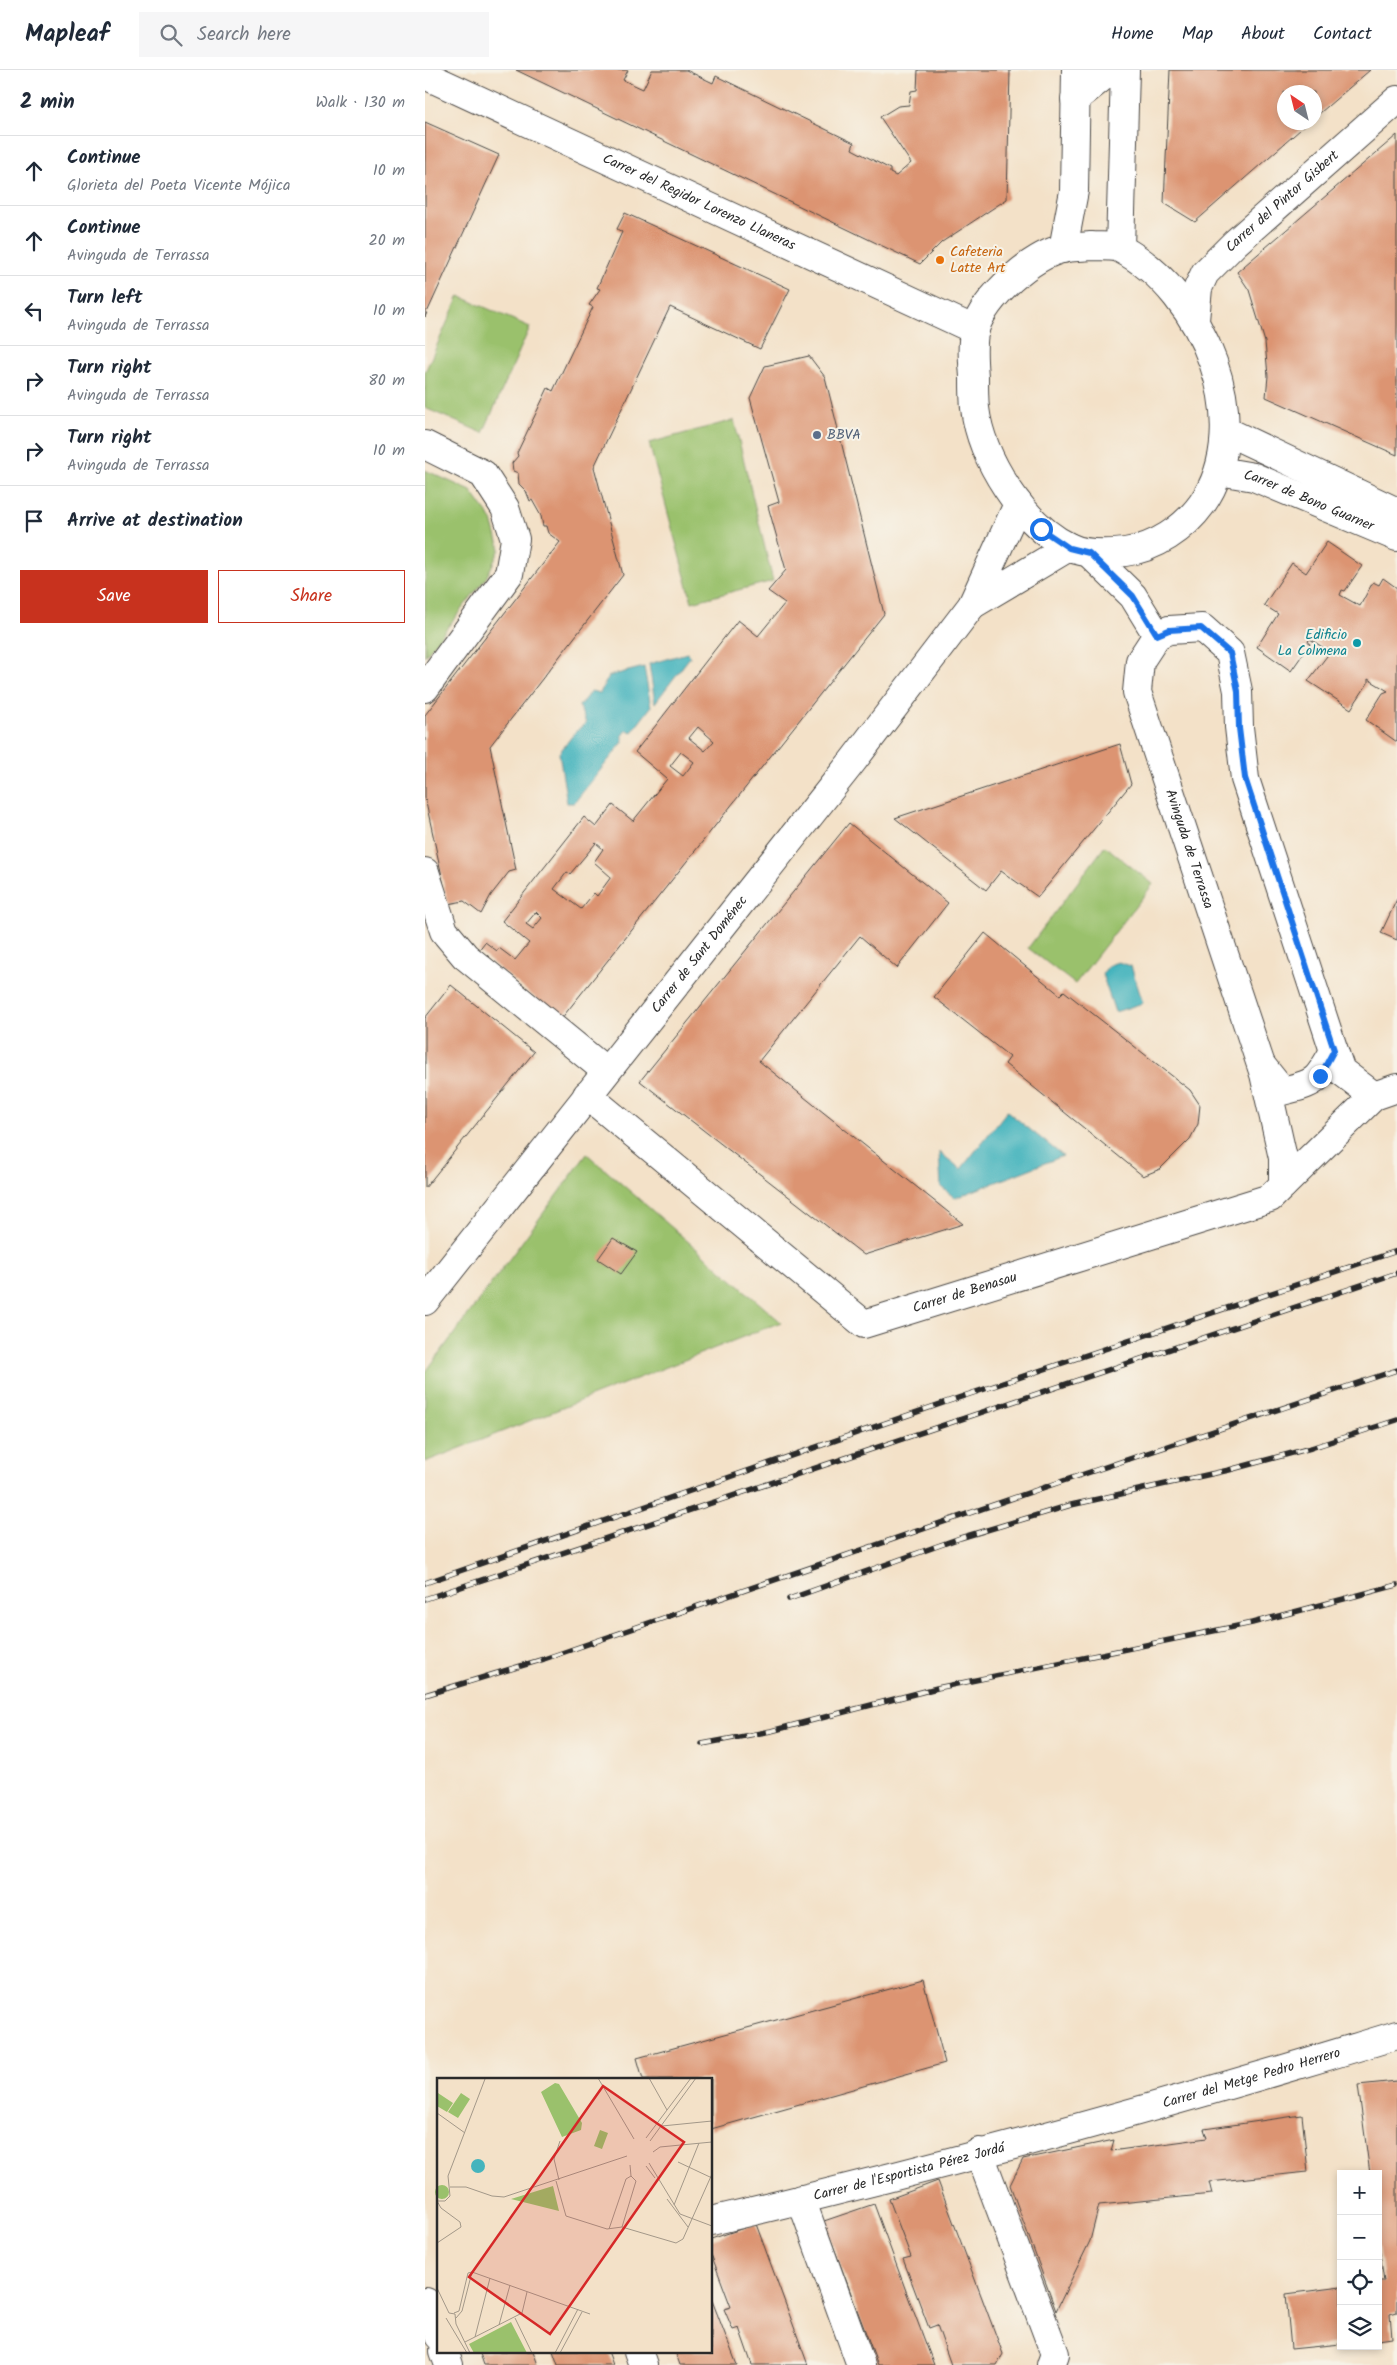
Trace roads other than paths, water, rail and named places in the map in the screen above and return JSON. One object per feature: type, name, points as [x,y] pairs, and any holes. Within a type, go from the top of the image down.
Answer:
[{"type":"street","points":[[1063,248],[1074,191],[1076,70]]},
{"type":"street","points":[[1075,99],[1111,70]]},
{"type":"street","points":[[1120,248],[1125,70]]},
{"type":"street","name":"Carrer del Regidor Lorenzo Llaneras","points":[[425,75],[975,330]]},
{"type":"street","name":"Carrer del Pintor Gisbert","points":[[1195,320],[1198,288],[1205,273],[1235,243],[1397,100]]},
{"type":"street","points":[[1079,550],[1144,550],[1168,537],[1201,505],[1219,471],[1226,431],[1222,397],[1205,341],[1195,320],[1157,276],[1120,248],[1091,246],[1063,248],[1039,260],[1011,280],[987,306],[975,330],[975,410],[986,446],[1000,476],[1018,504],[1041,529],[1079,550],[1133,596],[1157,635],[1169,630],[1201,628],[1230,653],[1238,691],[1239,728],[1245,778],[1341,1071],[1386,1092]]},
{"type":"street","name":"Carrer de Bono Guarner","points":[[1226,431],[1397,512]]},
{"type":"street","points":[[425,445],[483,474],[505,508],[515,539],[509,574],[425,688]]},
{"type":"street","name":"Carrer de Bono Guarner","points":[[1219,471],[1254,477],[1397,537]]},
{"type":"street","name":"Carrer de Sant Doménec","points":[[425,1301],[852,762],[972,605],[1018,504]]},
{"type":"street","name":"Carrer de Sant Doménec","points":[[972,605],[1079,550]]},
{"type":"street","name":"Avinguda de Terrassa","points":[[1157,635],[1140,661],[1137,692],[1261,1065],[1283,1158],[1283,1185]]},
{"type":"street","points":[[425,872],[444,931],[465,956],[606,1071]]},
{"type":"street","name":"Avinguda de Terrassa","points":[[1261,1065],[1282,1091],[1307,1085],[1320,1076],[1334,1050]]},
{"type":"street","name":"Carrer de Benasau","points":[[587,1095],[864,1324],[1270,1198],[1386,1092]]},
{"type":"street","name":"Carrer del Metge Pedro Herrero","points":[[1105,2118],[1255,2078],[1397,2035]]},
{"type":"street","name":"Carrer de l'Esportista Pérez Jordá","points":[[713,2221],[801,2200],[1105,2118]]},
{"type":"street","points":[[979,2152],[1053,2360]]},
{"type":"street","points":[[801,2200],[861,2365]]},
{"type":"street","points":[[430,2301],[437,2328]]},
{"type":"street","points":[[444,2352],[449,2365]]},
{"type":"street","points":[[638,2352],[643,2365]]},
{"type":"water","points":[[687,653],[690,657],[655,703],[649,664]]},
{"type":"water","points":[[644,667],[651,707],[632,732],[627,730],[622,737],[623,742],[574,803],[567,803],[559,753],[576,731],[586,723],[579,706],[591,691],[600,693],[609,676]]},
{"type":"water","points":[[1118,962],[1131,966],[1143,1003],[1115,1012],[1102,974],[1109,965]]},
{"type":"water","points":[[1007,1111],[1063,1156],[955,1198],[941,1187],[939,1152],[961,1169]]},
{"type":"railway","points":[[425,1583],[946,1402],[1397,1251]]},
{"type":"railway","points":[[425,1599],[1397,1273]]},
{"type":"railway","points":[[425,1695],[544,1659],[1060,1482],[1397,1370]]},
{"type":"railway","points":[[789,1599],[960,1538],[1071,1505],[1229,1470],[1311,1448],[1397,1420]]},
{"type":"railway","points":[[702,1744],[771,1731],[937,1688],[1252,1623],[1397,1585]]},
{"type":"place","name":"Cafeteria Latte Art","points":[[940,260]]},
{"type":"place","name":"BBVA","points":[[817,435]]},
{"type":"place","name":"Edificio La Colmena","points":[[1357,643]]}]
